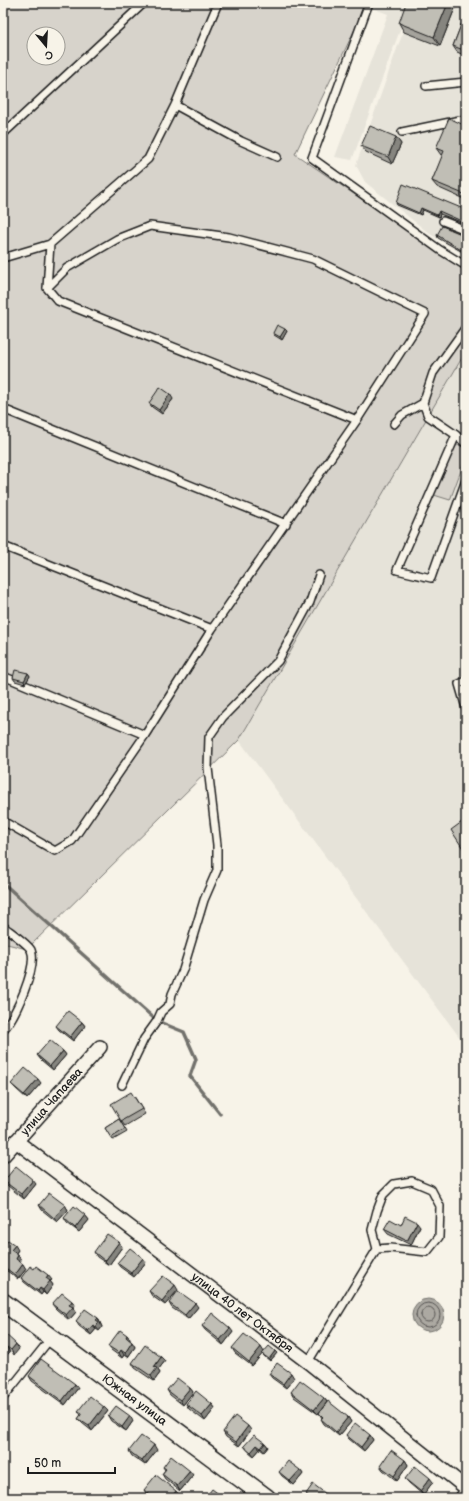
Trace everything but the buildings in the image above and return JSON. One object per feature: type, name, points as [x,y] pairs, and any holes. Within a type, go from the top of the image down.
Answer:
[{"type":"street","name":"улица Чапаева","points":[[3,1156],[100,1047]]},
{"type":"street","name":"улица 40 лет Октября","points":[[16,1141],[308,1362],[466,1488]]},
{"type":"street","name":"Южная улица","points":[[3,1302],[267,1498]]},
{"type":"lane","points":[[3,134],[144,3]]},
{"type":"lane","points":[[3,258],[50,244],[148,159],[175,105],[218,3]]},
{"type":"lane","points":[[369,3],[312,158],[440,250],[466,266]]},
{"type":"lane","points":[[426,86],[466,82]]},
{"type":"lane","points":[[175,105],[241,141],[277,157]]},
{"type":"lane","points":[[402,132],[460,120],[466,122]]},
{"type":"lane","points":[[442,221],[466,230]]},
{"type":"lane","points":[[3,821],[55,851],[72,841],[145,735],[212,629],[357,420],[425,314],[313,259],[228,237],[150,226],[110,242],[67,268],[47,288]]},
{"type":"lane","points":[[50,244],[47,288],[58,301],[357,420]]},
{"type":"lane","points":[[466,327],[433,373],[423,403],[428,416],[456,435],[466,444]]},
{"type":"lane","points":[[394,424],[402,415],[423,403]]},
{"type":"lane","points":[[3,409],[286,524]]},
{"type":"lane","points":[[456,435],[397,570],[431,578],[466,480]]},
{"type":"lane","points":[[3,546],[212,629]]},
{"type":"lane","points":[[122,1084],[144,1039],[157,1021],[160,1012],[170,1004],[172,994],[183,970],[204,900],[217,870],[218,845],[208,768],[209,737],[223,717],[278,661],[310,602],[319,575]]},
{"type":"lane","points":[[3,676],[145,735]]},
{"type":"lane","points":[[466,681],[459,684],[466,708]]},
{"type":"lane","points":[[3,926],[31,949],[33,959],[27,984],[18,1008],[3,1030]]},
{"type":"lane","points":[[308,1362],[377,1249],[372,1230],[376,1211],[383,1195],[394,1184],[412,1181],[431,1189],[440,1206],[440,1237],[427,1252],[390,1248],[377,1249]]},
{"type":"lane","points":[[3,1398],[51,1337]]},
{"type":"lane","points":[[458,1498],[466,1488]]},
{"type":"shaded area","points":[[3,3],[359,3],[366,6],[295,154],[466,270],[466,351],[239,740],[27,949],[3,943]]},
{"type":"shaded area","points":[[359,3],[410,3],[352,160],[335,157],[388,14]]},
{"type":"shaded area","points":[[416,3],[466,3],[466,256],[430,234],[365,182],[356,165],[399,43]]},
{"type":"shaded area","points":[[466,351],[466,1046],[239,740]]},
{"type":"shaded area","points":[[457,445],[464,446],[466,449],[466,457],[450,500],[434,495],[453,450]]},
{"type":"water","points":[[425,1299],[431,1299],[441,1306],[444,1315],[443,1321],[437,1328],[431,1331],[425,1331],[415,1324],[412,1318],[412,1312],[419,1302]]},
{"type":"waterway","points":[[3,883],[157,1021],[184,1032],[196,1059],[190,1076],[220,1114]]}]
